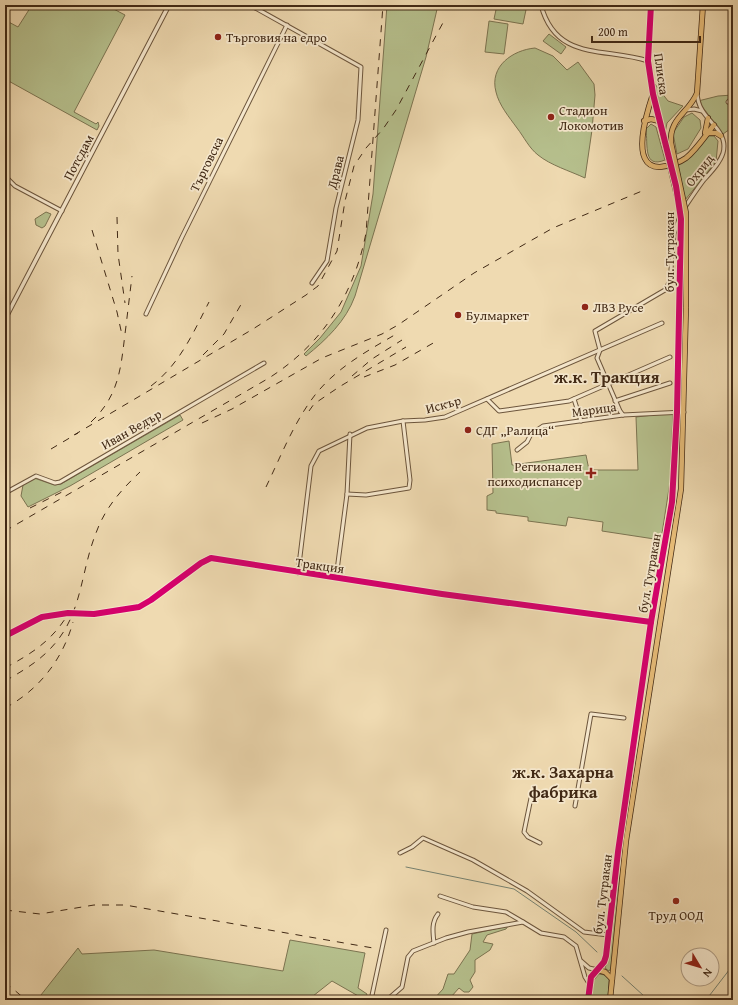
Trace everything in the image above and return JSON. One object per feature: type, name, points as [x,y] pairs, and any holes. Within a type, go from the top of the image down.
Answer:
[{"type":"main road","name":"Плиска","points":[[651,5],[648,61],[653,94],[665,144]]},
{"type":"main road","points":[[685,111],[697,93],[704,5]]},
{"type":"main road","points":[[653,94],[644,121],[644,158],[647,162],[657,167],[680,162],[690,154],[714,125]]},
{"type":"main road","name":"бул. Тутракан","points":[[611,999],[626,841],[681,489],[686,307],[686,214],[671,142],[672,126],[685,111]]},
{"type":"main road","points":[[706,134],[708,118]]},
{"type":"main road","points":[[644,121],[651,119],[659,121]]},
{"type":"main road","points":[[706,134],[716,133],[721,136]]},
{"type":"main road","name":"бул. Тутракан","points":[[588,1000],[591,977],[606,959],[650,629],[672,502],[677,412],[680,308],[680,209],[665,144]]},
{"type":"main road","points":[[652,622],[660,624]]},
{"type":"main road","points":[[650,629],[659,630]]},
{"type":"main road","points":[[598,970],[606,972],[612,979]]},
{"type":"street","name":"Потсдам","points":[[5,319],[169,5]]},
{"type":"street","points":[[250,5],[287,25]]},
{"type":"street","points":[[541,5],[546,20],[552,31],[572,46],[596,53],[636,57],[648,61]]},
{"type":"street","name":"Драва","points":[[287,25],[361,67],[358,120],[336,208],[327,261],[312,283]]},
{"type":"street","name":"Търговска","points":[[146,314],[182,237],[287,25]]},
{"type":"street","points":[[697,93],[698,103],[702,111]]},
{"type":"street","points":[[728,102],[733,97]]},
{"type":"street","points":[[685,111],[694,109],[702,111]]},
{"type":"street","name":"Охрид","points":[[600,350],[594,333],[596,328],[665,290],[670,281],[674,234],[678,219],[696,191],[717,166],[723,154],[721,136],[702,111]]},
{"type":"street","points":[[5,176],[14,186],[62,211]]},
{"type":"street","name":"Искър","points":[[298,573],[311,466],[319,450],[350,434],[367,428],[403,421],[445,417],[662,323]]},
{"type":"street","points":[[600,350],[597,358],[615,401],[623,415]]},
{"type":"street","points":[[487,399],[499,411],[569,401],[670,357]]},
{"type":"street","name":"Иван Ведър","points":[[5,493],[36,476],[55,483],[60,482],[264,364]]},
{"type":"street","points":[[615,401],[670,383]]},
{"type":"street","points":[[574,399],[581,421]]},
{"type":"street","name":"Марица","points":[[517,450],[527,442],[531,434],[543,426],[623,415],[684,412]]},
{"type":"street","points":[[347,494],[366,495],[409,488],[410,480],[403,421]]},
{"type":"street","points":[[336,578],[347,494],[350,434]]},
{"type":"street","name":"Тракция","points":[[5,636],[42,616],[94,614],[139,607],[211,558],[298,573],[442,594],[652,622]]},
{"type":"street","points":[[575,806],[591,714],[624,718]]},
{"type":"street","points":[[531,798],[524,832],[528,837],[540,843]]},
{"type":"street","points":[[400,853],[412,847],[423,838],[438,843],[473,860],[527,891],[584,932],[608,935]]},
{"type":"street","points":[[440,896],[473,907],[506,912],[541,933],[564,937],[576,946],[585,977],[590,985]]},
{"type":"street","points":[[434,943],[434,920],[438,914]]},
{"type":"street","points":[[387,1000],[402,988],[413,951],[468,932],[523,922]]},
{"type":"street","points":[[371,1000],[386,930]]},
{"type":"street","points":[[581,961],[588,968],[598,970]]},
{"type":"green space","points":[[32,5],[106,5],[125,15],[74,112],[96,124],[98,122],[99,126],[97,130],[5,79],[8,68],[5,63],[5,20],[18,27]]},
{"type":"green space","points":[[387,5],[438,5],[426,57],[355,296],[341,322],[306,356],[304,354],[320,338],[341,312],[361,266],[373,194]]},
{"type":"green space","points":[[497,5],[527,5],[523,24],[494,19]]},
{"type":"green space","points":[[489,21],[508,24],[504,54],[485,52]]},
{"type":"green space","points":[[549,34],[566,47],[561,54],[543,41]]},
{"type":"green space","name":"Стадион Локомотив","points":[[535,48],[553,56],[567,70],[578,62],[594,84],[595,95],[592,130],[585,178],[548,162],[535,152],[529,146],[497,97],[495,83],[496,74],[499,67],[511,56],[527,49]]},
{"type":"green space","points":[[655,84],[668,101],[683,106],[667,123],[665,133],[656,101]]},
{"type":"green space","points":[[733,95],[733,127],[723,134],[698,101],[718,96]]},
{"type":"green space","points":[[692,113],[700,120],[701,128],[688,149],[677,154],[673,133],[684,117]]},
{"type":"green space","points":[[651,124],[656,127],[665,160],[658,162],[653,161],[648,154],[646,129]]},
{"type":"green space","points":[[706,136],[714,136],[718,141],[716,162],[685,200],[678,165],[692,156]]},
{"type":"green space","points":[[46,212],[51,214],[45,226],[42,228],[36,225],[35,219]]},
{"type":"green space","name":"Регионален психодиспансер","points":[[673,414],[670,482],[661,540],[602,531],[603,522],[568,517],[566,526],[528,521],[528,517],[496,513],[496,511],[487,510],[487,496],[493,493],[492,444],[509,441],[512,465],[586,455],[589,470],[638,470],[636,417]]},
{"type":"green space","points":[[180,415],[183,420],[70,486],[28,507],[21,496],[23,485],[34,478],[54,485],[61,484]]},
{"type":"green space","points":[[638,753],[616,917],[611,968],[609,971],[605,968],[609,956]]},
{"type":"green space","points":[[508,926],[506,929],[487,935],[483,942],[493,944],[490,950],[475,960],[475,972],[470,980],[473,987],[469,992],[464,992],[459,988],[451,997],[452,1000],[433,1000],[443,989],[448,974],[454,974],[470,950],[472,934]]},
{"type":"green space","points":[[290,940],[365,953],[358,988],[367,994],[365,1000],[360,1000],[360,997],[332,981],[308,1000],[37,1000],[78,948],[82,954],[154,950],[283,971]]},
{"type":"green space","points":[[599,974],[605,975],[609,979],[608,1000],[592,1000],[593,981]]},
{"type":"waterway","points":[[406,867],[514,889],[576,932],[597,952]]},
{"type":"waterway","points":[[706,1000],[733,965]]},
{"type":"waterway","points":[[622,976],[644,996],[680,1000]]},
{"type":"railway","points":[[5,531],[269,378],[288,365],[305,350],[320,334],[333,316],[353,277],[361,256],[366,233],[383,5]]},
{"type":"railway","points":[[74,435],[253,329],[318,286],[337,251],[345,201],[354,166],[396,110],[445,19]]},
{"type":"railway","points":[[202,423],[232,409],[322,358],[382,334],[398,325],[474,273],[553,228],[642,191]]},
{"type":"railway","points":[[117,217],[118,254],[125,303]]},
{"type":"railway","points":[[92,230],[117,312],[122,335]]},
{"type":"railway","points":[[91,422],[108,401],[118,378],[123,353],[132,276]]},
{"type":"railway","points":[[203,355],[224,334],[243,301]]},
{"type":"railway","points":[[151,386],[178,358],[209,302]]},
{"type":"railway","points":[[266,487],[294,428],[307,405],[315,395],[343,368],[398,333]]},
{"type":"railway","points":[[352,376],[372,359],[402,340]]},
{"type":"railway","points":[[364,377],[395,365],[435,342]]},
{"type":"railway","points":[[309,411],[314,404],[339,387],[406,347]]},
{"type":"railway","points":[[51,449],[78,433]]},
{"type":"railway","points":[[5,681],[42,657],[60,637],[73,613],[91,546],[104,515],[114,500],[140,472]]},
{"type":"railway","points":[[30,508],[66,490]]},
{"type":"railway","points":[[5,668],[38,648],[52,635],[65,619]]},
{"type":"railway","points":[[5,708],[29,692],[48,672],[63,649],[73,622]]},
{"type":"railway","points":[[5,910],[40,914],[94,905],[125,905],[373,948]]},
{"type":"railway","points":[[5,982],[26,1000]]},
{"type":"cycle path","points":[[588,1000],[591,977],[604,962],[606,956],[618,852],[651,622],[672,502],[677,412],[681,219],[676,186],[653,94],[648,61],[651,5]]},
{"type":"cycle path","points":[[5,636],[42,617],[68,613],[94,614],[139,607],[151,600],[201,563],[211,558],[442,594],[651,622]]},
{"type":"place","name":"Търговия на едро","points":[[218,37]]},
{"type":"place","name":"Стадион Локомотив","points":[[551,117]]},
{"type":"place","name":"ЛВЗ Русе","points":[[585,307]]},
{"type":"place","name":"Булмаркет","points":[[458,315]]},
{"type":"place","name":"СДГ „Ралица“","points":[[468,430]]},
{"type":"place","name":"Регионален психодиспансер","points":[[591,473]]},
{"type":"place","name":"Труд ООД","points":[[676,901]]},
{"type":"district","name":"ж.к. Тракция","points":[[607,377]]},
{"type":"district","name":"ж.к. Захарна фабрика","points":[[563,782]]}]
